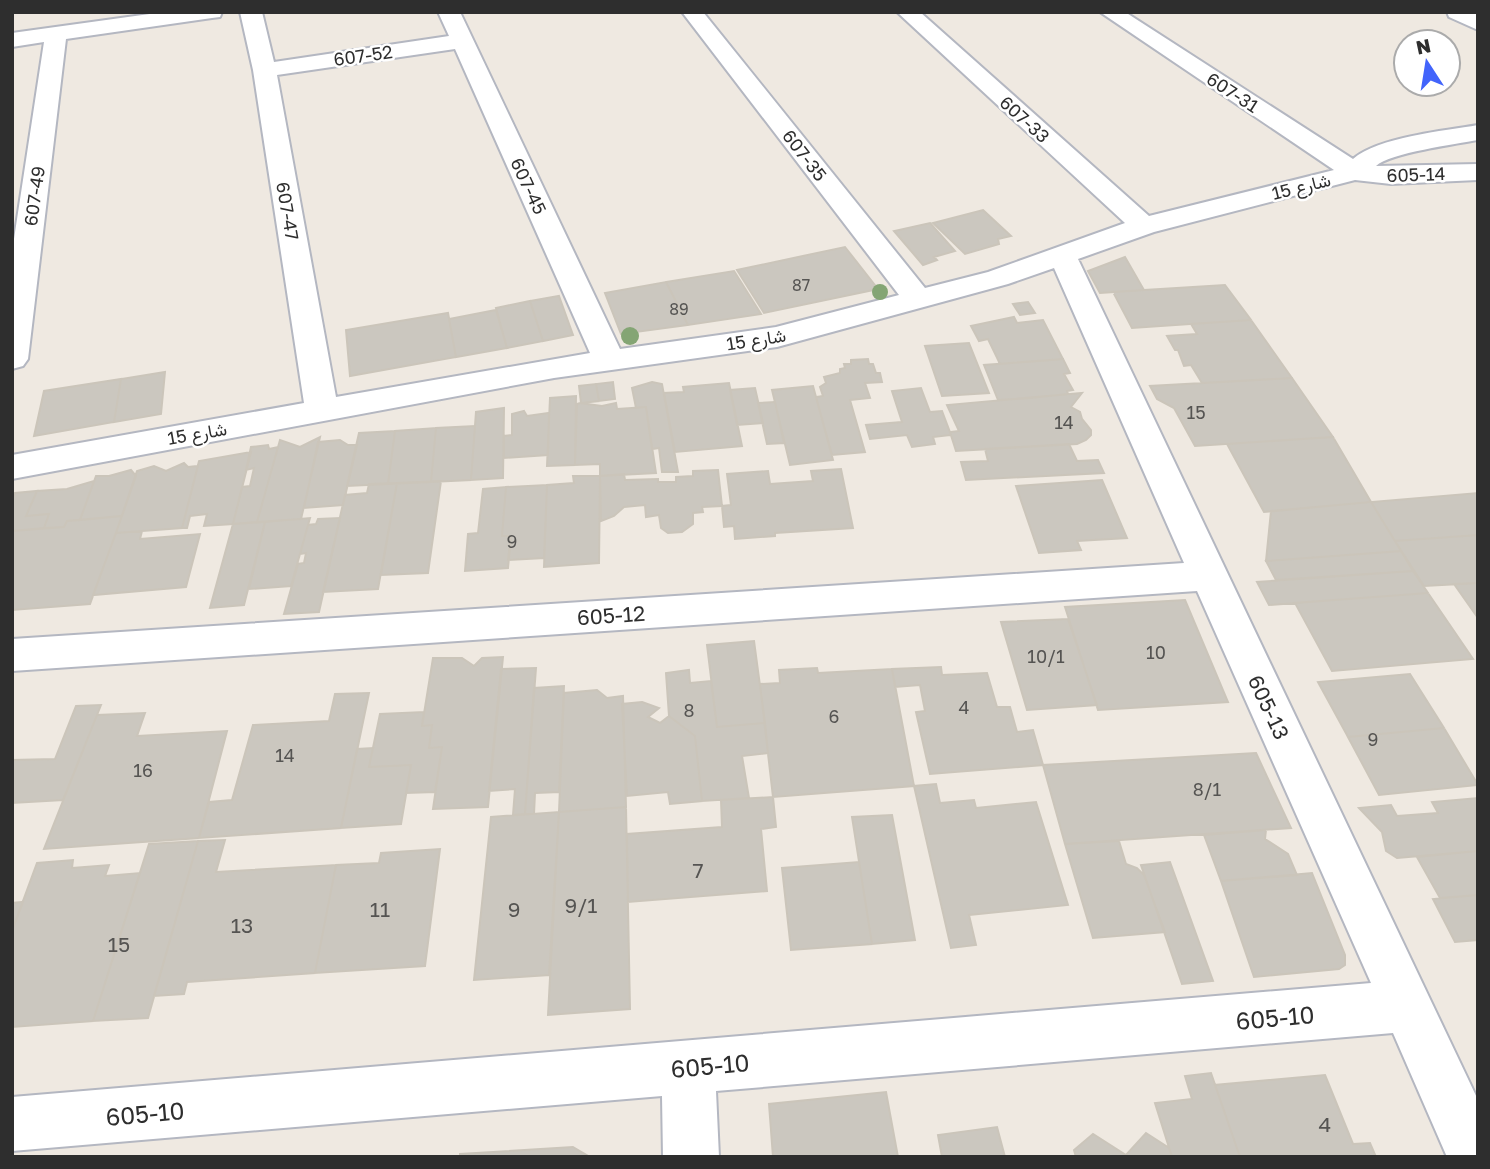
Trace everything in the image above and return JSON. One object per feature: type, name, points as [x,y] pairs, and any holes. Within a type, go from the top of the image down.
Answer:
[{"type":"street","points":[[12,40],[212,12]]},
{"type":"street","name":"607-47","points":[[251,12],[265,69],[322,410]]},
{"type":"street","name":"607-45","points":[[449,12],[610,359]]},
{"type":"street","name":"607-35","points":[[692,12],[918,299]]},
{"type":"street","name":"607-33","points":[[907,12],[1144,226]]},
{"type":"street","name":"607-31","points":[[1110,12],[1355,172]]},
{"type":"street","points":[[1457,12],[1478,24]]},
{"type":"street","name":"607-49","points":[[12,359],[56,33]]},
{"type":"street","name":"607-52","points":[[265,69],[462,41]]},
{"type":"street","name":"شارع 15","points":[[12,467],[610,359],[777,337],[998,278],[1144,226],[1355,172],[1371,157],[1405,147],[1478,132]]},
{"type":"street","name":"605-14","points":[[1355,172],[1391,176],[1478,172]]},
{"type":"street","name":"605-13","points":[[1063,257],[1476,1157]]},
{"type":"street","name":"605-12","points":[[12,655],[1209,576]]},
{"type":"street","name":"605-10","points":[[12,1124],[1407,1006]]},
{"type":"street","points":[[688,1067],[691,1157]]},
{"type":"building","points":[[983,210],[1011,236],[998,239],[999,244],[965,254],[933,223]]},
{"type":"building","points":[[930,223],[955,251],[934,257],[937,260],[923,265],[894,231]]},
{"type":"building","points":[[845,247],[878,289],[764,313],[737,270]]},
{"type":"building","points":[[1125,257],[1144,290],[1100,293],[1088,271]]},
{"type":"building","points":[[734,271],[761,314],[688,325],[666,282]]},
{"type":"building","points":[[666,282],[688,325],[621,334],[605,293]]},
{"type":"building","points":[[1225,285],[1251,320],[1132,328],[1113,292]]},
{"type":"building","points":[[559,296],[573,335],[543,341],[530,301]]},
{"type":"building","points":[[530,301],[543,341],[507,348],[496,308]]},
{"type":"building","points":[[1028,302],[1035,313],[1020,315],[1013,304]]},
{"type":"building","points":[[496,310],[507,348],[456,357],[449,319]]},
{"type":"building","points":[[448,313],[456,357],[350,376],[346,330]]},
{"type":"building","points":[[1014,317],[1017,323],[1043,320],[1063,359],[1000,364],[988,339],[979,341],[971,326]]},
{"type":"building","points":[[1251,320],[1292,378],[1202,383],[1191,365],[1184,366],[1178,350],[1175,350],[1167,336],[1197,334],[1191,324]]},
{"type":"building","points":[[969,343],[989,393],[942,396],[925,346]]},
{"type":"building","points":[[868,359],[876,373],[880,373],[882,382],[865,383],[870,398],[850,400],[865,452],[832,455],[816,397],[823,396],[820,387],[826,383],[824,377],[840,373],[840,369],[845,368],[844,364],[851,364],[851,360]]},
{"type":"building","points":[[1063,359],[1070,373],[1064,374],[1073,390],[1067,391],[1068,394],[1030,398],[998,400],[984,365]]},
{"type":"building","points":[[165,372],[161,414],[114,422],[121,379]]},
{"type":"building","points":[[1292,378],[1333,437],[1195,446],[1174,408],[1157,399],[1150,386]]},
{"type":"building","points":[[121,379],[114,422],[34,436],[44,391]]},
{"type":"building","points":[[613,382],[615,399],[599,401],[596,384]]},
{"type":"building","points":[[652,382],[662,384],[678,472],[662,472],[659,448],[652,449],[646,407],[636,408],[632,388]]},
{"type":"building","points":[[729,383],[742,446],[675,452],[664,393],[684,392],[683,387]]},
{"type":"building","points":[[596,384],[599,401],[581,403],[579,386]]},
{"type":"building","points":[[813,386],[833,460],[790,465],[772,390]]},
{"type":"building","points":[[755,388],[763,423],[737,425],[730,390]]},
{"type":"building","points":[[921,388],[930,412],[942,411],[951,435],[933,437],[935,444],[912,447],[907,435],[870,439],[866,425],[902,422],[892,391]]},
{"type":"building","points":[[1082,393],[1071,407],[1080,412],[1091,430],[1091,435],[1086,440],[1077,444],[956,451],[950,432],[959,431],[947,405]]},
{"type":"building","points":[[576,396],[575,465],[547,466],[550,398]]},
{"type":"building","points":[[775,402],[784,443],[767,444],[758,403]]},
{"type":"building","points":[[616,403],[617,409],[646,407],[656,473],[600,476],[600,464],[575,465],[577,404],[602,406]]},
{"type":"building","points":[[504,408],[503,478],[471,480],[476,412]]},
{"type":"building","points":[[524,411],[527,416],[549,413],[548,455],[504,458],[504,436],[512,435],[512,414]]},
{"type":"building","points":[[475,426],[471,480],[431,482],[436,428]]},
{"type":"building","points":[[436,428],[431,482],[388,484],[395,431]]},
{"type":"building","points":[[395,431],[388,484],[347,486],[359,433]]},
{"type":"building","points":[[320,437],[301,519],[257,522],[280,440],[300,447]]},
{"type":"building","points":[[1333,437],[1371,502],[1264,512],[1227,444]]},
{"type":"building","points":[[340,440],[348,445],[357,445],[343,505],[304,508],[318,442]]},
{"type":"building","points":[[1069,444],[1077,461],[1098,460],[1104,473],[966,480],[961,462],[988,461],[985,449]]},
{"type":"building","points":[[268,445],[269,449],[278,447],[257,522],[233,524],[242,487],[250,486],[254,468],[246,470],[251,447]]},
{"type":"building","points":[[251,452],[233,524],[204,526],[207,514],[190,516],[187,528],[182,528],[199,461]]},
{"type":"building","points":[[184,463],[188,467],[198,466],[182,528],[116,533],[137,471],[154,466],[166,471]]},
{"type":"building","points":[[841,469],[853,528],[775,533],[775,536],[735,539],[734,526],[724,527],[722,506],[731,505],[727,474],[768,471],[770,484],[813,481],[811,471]]},
{"type":"building","points":[[131,470],[136,476],[122,516],[80,520],[96,476],[109,476]]},
{"type":"building","points":[[718,470],[722,506],[702,507],[703,512],[693,513],[693,524],[682,532],[668,533],[661,528],[659,515],[646,517],[645,505],[624,507],[614,516],[601,521],[600,476],[624,474],[625,480],[658,479],[658,482],[676,482],[676,477],[693,476],[693,471]]},
{"type":"building","points":[[573,476],[600,476],[599,563],[544,567],[547,485],[574,483]]},
{"type":"building","points":[[1102,480],[1127,538],[1077,541],[1081,550],[1039,553],[1016,486]]},
{"type":"building","points":[[94,481],[80,520],[67,521],[64,527],[44,528],[49,514],[26,516],[37,491],[67,489]]},
{"type":"building","points":[[441,481],[428,573],[381,575],[397,483]]},
{"type":"building","points":[[397,483],[378,589],[323,592],[345,495],[367,493],[369,484]]},
{"type":"building","points":[[547,485],[544,558],[508,560],[511,536],[502,536],[506,487]]},
{"type":"building","points":[[506,487],[502,536],[511,536],[508,568],[465,571],[468,534],[478,533],[483,489]]},
{"type":"building","points":[[37,491],[26,516],[49,514],[44,528],[12,531],[12,499],[15,493]]},
{"type":"building","points":[[1478,493],[1478,535],[1395,541],[1371,502]]},
{"type":"building","points":[[1371,502],[1401,551],[1266,561],[1271,511]]},
{"type":"building","points":[[122,516],[90,604],[12,610],[12,531],[64,527],[67,521]]},
{"type":"building","points":[[310,518],[291,586],[249,589],[265,522]]},
{"type":"building","points":[[340,518],[319,612],[284,614],[298,564],[304,563],[306,553],[300,554],[308,525],[316,524],[318,519]]},
{"type":"building","points":[[265,522],[244,605],[210,608],[233,524]]},
{"type":"building","points":[[142,531],[140,539],[200,534],[186,587],[93,595],[116,533]]},
{"type":"building","points":[[1478,535],[1478,583],[1424,586],[1395,541]]},
{"type":"building","points":[[1401,551],[1413,571],[1276,580],[1266,561]]},
{"type":"building","points":[[1413,571],[1428,593],[1269,605],[1257,582]]},
{"type":"building","points":[[1478,583],[1478,618],[1454,584]]},
{"type":"building","points":[[1428,593],[1473,659],[1332,671],[1295,603]]},
{"type":"building","points":[[1185,600],[1228,702],[1098,710],[1065,607]]},
{"type":"building","points":[[1068,619],[1097,705],[1027,710],[1001,622]]},
{"type":"building","points":[[754,641],[765,723],[717,727],[707,645]]},
{"type":"building","points":[[503,657],[488,807],[433,809],[442,747],[429,748],[432,725],[422,726],[433,658],[462,658],[474,666],[482,658]]},
{"type":"building","points":[[941,667],[942,675],[987,673],[997,707],[1010,707],[1017,732],[1033,730],[1043,765],[930,774],[916,712],[925,711],[920,685],[895,687],[892,669]]},
{"type":"building","points":[[536,668],[525,814],[513,815],[515,789],[489,791],[501,669]]},
{"type":"building","points":[[817,668],[818,673],[892,669],[914,786],[773,797],[760,684],[780,683],[779,670]]},
{"type":"building","points":[[689,670],[690,683],[711,681],[717,727],[765,723],[768,753],[742,756],[749,798],[702,801],[695,736],[669,716],[666,673]]},
{"type":"building","points":[[1410,674],[1444,728],[1348,737],[1318,682]]},
{"type":"building","points":[[564,686],[559,792],[535,793],[534,814],[525,814],[534,688]]},
{"type":"building","points":[[597,690],[607,698],[623,696],[626,807],[559,812],[564,693]]},
{"type":"building","points":[[369,693],[341,828],[199,838],[209,802],[232,800],[253,725],[329,721],[335,694]]},
{"type":"building","points":[[642,702],[659,708],[648,717],[660,723],[669,716],[695,736],[702,801],[670,804],[668,792],[627,796],[622,704]]},
{"type":"building","points":[[101,705],[63,800],[12,803],[12,760],[55,759],[76,706]]},
{"type":"building","points":[[424,712],[422,726],[432,725],[429,748],[442,747],[435,792],[406,793],[411,765],[369,767],[380,714]]},
{"type":"building","points":[[145,713],[137,736],[227,731],[199,838],[44,849],[97,715]]},
{"type":"building","points":[[1444,728],[1478,785],[1379,795],[1348,737]]},
{"type":"building","points":[[373,748],[369,767],[411,765],[401,824],[341,828],[357,749]]},
{"type":"building","points":[[1256,753],[1291,828],[1065,844],[1043,765]]},
{"type":"building","points":[[936,784],[940,803],[974,800],[976,808],[1036,802],[1068,905],[969,915],[976,945],[951,948],[914,786]]},
{"type":"building","points":[[773,797],[776,827],[761,829],[767,891],[628,902],[627,834],[722,827],[721,800]]},
{"type":"building","points":[[1478,798],[1478,851],[1397,858],[1386,851],[1382,832],[1359,808],[1391,805],[1397,816],[1438,813],[1432,802]]},
{"type":"building","points":[[626,807],[630,1009],[548,1015],[559,812]]},
{"type":"building","points":[[559,812],[549,975],[474,980],[491,817]]},
{"type":"building","points":[[892,815],[915,940],[872,944],[852,817]]},
{"type":"building","points":[[1266,830],[1265,839],[1288,854],[1297,875],[1221,881],[1204,835]]},
{"type":"building","points":[[225,840],[216,872],[336,865],[315,973],[187,982],[184,994],[154,996],[198,841]]},
{"type":"building","points":[[198,841],[148,1018],[93,1021],[149,844]]},
{"type":"building","points":[[1119,841],[1126,864],[1137,868],[1144,875],[1165,932],[1093,938],[1065,844]]},
{"type":"building","points":[[440,849],[425,966],[315,973],[336,865],[379,863],[381,853]]},
{"type":"building","points":[[1478,851],[1478,895],[1440,898],[1417,857]]},
{"type":"building","points":[[73,860],[72,868],[109,865],[105,876],[140,873],[93,1021],[12,1027],[12,931],[37,863]]},
{"type":"building","points":[[859,862],[872,944],[791,950],[782,868]]},
{"type":"building","points":[[1170,862],[1213,981],[1182,984],[1141,865]]},
{"type":"building","points":[[1312,873],[1345,955],[1345,965],[1339,969],[1254,977],[1221,881]]},
{"type":"building","points":[[1478,895],[1478,940],[1455,942],[1433,899]]},
{"type":"building","points":[[23,902],[12,931],[12,903]]},
{"type":"building","points":[[1211,1073],[1240,1157],[1172,1157],[1155,1103],[1192,1099],[1185,1076]]},
{"type":"building","points":[[1325,1075],[1353,1144],[1370,1143],[1376,1157],[1240,1157],[1215,1085]]},
{"type":"building","points":[[886,1092],[898,1157],[773,1157],[769,1104]]},
{"type":"building","points":[[997,1127],[1005,1157],[942,1157],[938,1135]]},
{"type":"building","points":[[1146,1133],[1169,1148],[1172,1157],[1076,1157],[1074,1150],[1093,1134],[1126,1155]]},
{"type":"building","points":[[573,1147],[590,1157],[460,1157],[460,1154]]}]
